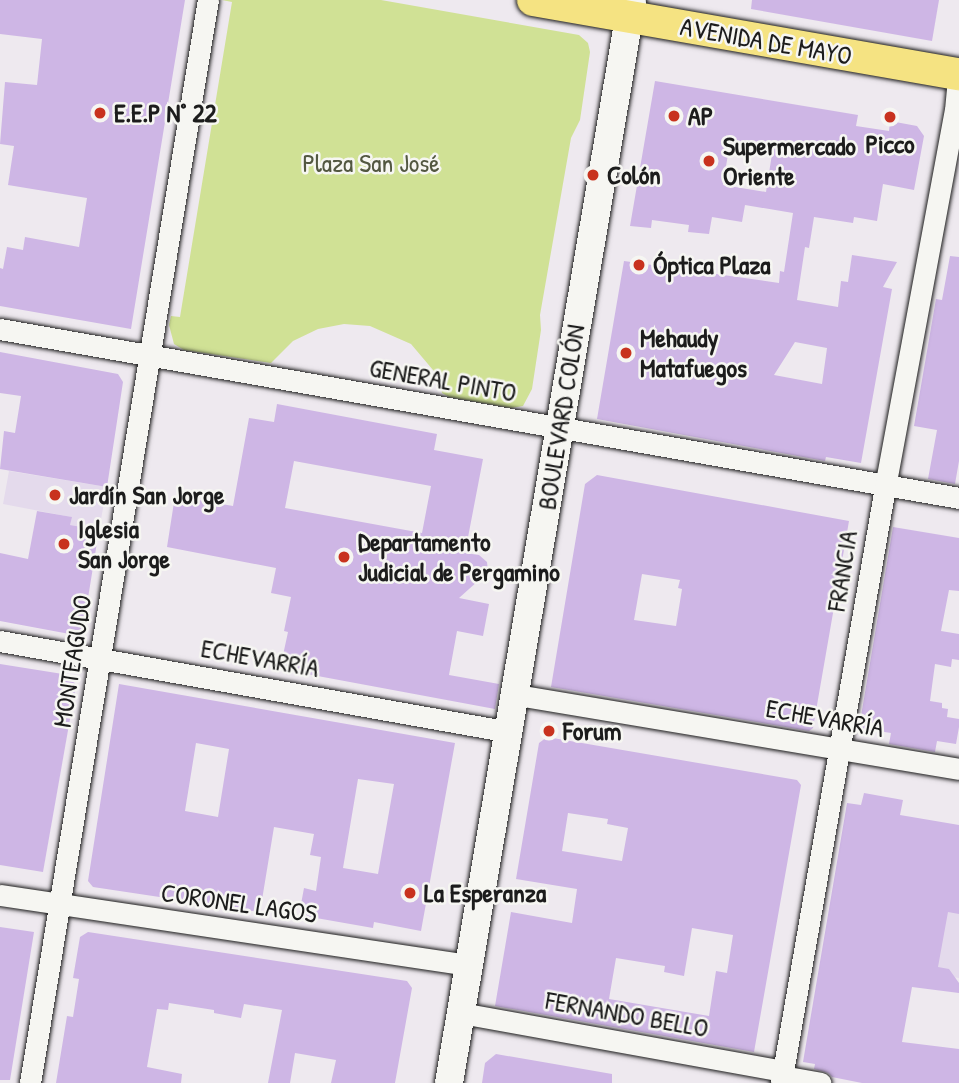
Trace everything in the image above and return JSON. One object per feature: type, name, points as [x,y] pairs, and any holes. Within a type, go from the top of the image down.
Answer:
[{"type":"main road","name":"AVENIDA DE MAYO","points":[[533,0],[630,8],[959,72]]},
{"type":"main road","name":"BOULEVARD COLÓN","points":[[449,1083],[517,695],[630,8]]},
{"type":"street","name":"MONTEAGUDO","points":[[30,1083],[102,658],[208,0]]},
{"type":"street","name":"FRANCIA","points":[[782,1077],[885,487],[955,110],[959,72]]},
{"type":"street","name":"GENERAL PINTO","points":[[0,329],[959,498]]},
{"type":"street","name":"ECHEVARRÍA","points":[[0,641],[510,732]]},
{"type":"street","name":"ECHEVARRÍA","points":[[517,695],[959,769]]},
{"type":"street","name":"CORONEL LAGOS","points":[[0,895],[469,965]]},
{"type":"street","name":"FERNANDO BELLO","points":[[461,1013],[820,1083]]},
{"type":"shaded area","name":"Jardín San Jorge","points":[[9,471],[107,487],[99,530],[70,525],[71,517],[3,504]]},
{"type":"shaded area","points":[[946,901],[959,903],[959,978],[933,974]]},
{"type":"green space","name":"Plaza San José","points":[[222,0],[381,0],[579,35],[588,43],[590,52],[580,120],[571,138],[540,315],[541,330],[532,389],[523,406],[511,408],[449,397],[442,393],[441,382],[411,344],[370,326],[344,324],[318,329],[293,341],[271,363],[184,350],[174,344],[169,325],[171,316],[180,317],[232,2]]},
{"type":"building","points":[[0,0],[185,0],[131,329],[0,306],[0,268],[3,269],[7,247],[23,250],[25,237],[79,247],[87,198],[8,185],[14,146],[0,144],[5,82],[37,85],[42,39],[0,34]]},
{"type":"building","points":[[752,0],[939,0],[932,41],[751,9]]},
{"type":"building","points":[[655,81],[858,115],[856,126],[889,131],[890,121],[917,126],[924,136],[914,190],[883,184],[877,221],[854,217],[853,223],[814,217],[809,248],[805,247],[797,300],[838,307],[841,281],[848,282],[852,255],[897,262],[883,287],[892,289],[861,463],[826,457],[825,461],[597,419],[624,261],[779,283],[780,271],[784,272],[793,213],[745,205],[742,222],[712,217],[709,234],[688,232],[689,225],[652,220],[651,228],[630,226]],"holes":[[[729,148],[772,154],[766,192],[723,185]],[[795,342],[827,348],[822,384],[774,375]]]},
{"type":"building","points":[[950,256],[959,257],[959,461],[955,484],[928,479],[937,430],[914,426],[936,299],[942,300]]},
{"type":"building","points":[[0,352],[118,374],[123,382],[107,487],[0,469],[4,431],[15,433],[21,396],[0,393]]},
{"type":"building","points":[[277,404],[437,434],[434,450],[483,459],[465,553],[479,555],[487,562],[488,572],[459,598],[489,604],[483,636],[457,631],[449,675],[499,684],[495,709],[280,669],[288,632],[284,631],[291,597],[271,593],[276,568],[167,547],[175,496],[233,506],[249,418],[274,422]],"holes":[[[294,461],[431,486],[422,533],[285,508]]]},
{"type":"building","points":[[597,475],[849,521],[813,728],[809,731],[551,687],[585,484]],"holes":[[[642,574],[680,580],[678,588],[682,589],[676,626],[634,620]]]},
{"type":"building","points":[[37,511],[72,517],[70,525],[99,530],[83,629],[75,635],[0,621],[0,553],[28,559]]},
{"type":"building","points":[[893,527],[959,538],[959,591],[949,590],[941,631],[959,634],[959,660],[952,659],[951,667],[935,664],[930,701],[942,703],[942,708],[948,709],[947,717],[959,719],[959,727],[956,744],[937,741],[935,752],[889,744],[891,733],[859,728]]},
{"type":"building","points":[[0,664],[69,675],[76,685],[43,872],[0,865]]},
{"type":"building","points":[[119,684],[455,743],[421,931],[374,922],[373,928],[299,915],[304,888],[316,891],[321,857],[310,855],[314,834],[274,827],[260,912],[93,887],[88,881]],"holes":[[[196,743],[229,749],[218,817],[185,811]],[[358,779],[394,784],[378,874],[343,868]]]},
{"type":"building","points":[[547,737],[797,780],[801,785],[754,1052],[495,1006],[511,912],[572,923],[577,889],[516,879],[539,743]],"holes":[[[568,813],[608,819],[607,824],[628,828],[622,861],[562,851]],[[692,928],[733,935],[727,973],[716,971],[709,1016],[609,999],[616,958],[665,966],[664,972],[684,976]]]},
{"type":"building","points":[[864,793],[903,800],[900,815],[959,825],[959,914],[948,912],[938,967],[949,969],[959,983],[959,993],[912,987],[902,1042],[959,1049],[959,1083],[862,1083],[832,1077],[814,1069],[815,1064],[803,1062],[847,803],[861,805]]},
{"type":"building","points":[[0,927],[34,932],[10,1080],[0,1080]]},
{"type":"building","points":[[88,932],[407,981],[412,988],[395,1083],[331,1083],[336,1060],[295,1053],[290,1083],[268,1083],[282,1010],[244,1004],[241,1018],[214,1013],[214,1010],[169,1003],[168,1010],[157,1009],[147,1067],[182,1074],[181,1083],[56,1083],[67,1016],[73,1017],[79,979],[73,978],[80,937]]},
{"type":"building","points":[[496,1054],[612,1074],[612,1083],[482,1083],[485,1063]]},
{"type":"place","name":"E.E.P N° 22","points":[[100,113]]},
{"type":"place","name":"AP","points":[[674,116]]},
{"type":"place","name":"Picco","points":[[890,117]]},
{"type":"place","name":"Supermercado Oriente","points":[[709,161]]},
{"type":"place","name":"Colón","points":[[593,175]]},
{"type":"place","name":"Óptica Plaza","points":[[639,265]]},
{"type":"place","name":"Mehaudy Matafuegos","points":[[626,353]]},
{"type":"place","name":"Jardín San Jorge","points":[[55,495]]},
{"type":"place","name":"Iglesia San Jorge","points":[[64,544]]},
{"type":"place","name":"Departamento Judicial de Pergamino","points":[[344,557]]},
{"type":"place","name":"Forum","points":[[549,731]]},
{"type":"place","name":"La Esperanza","points":[[410,893]]}]
